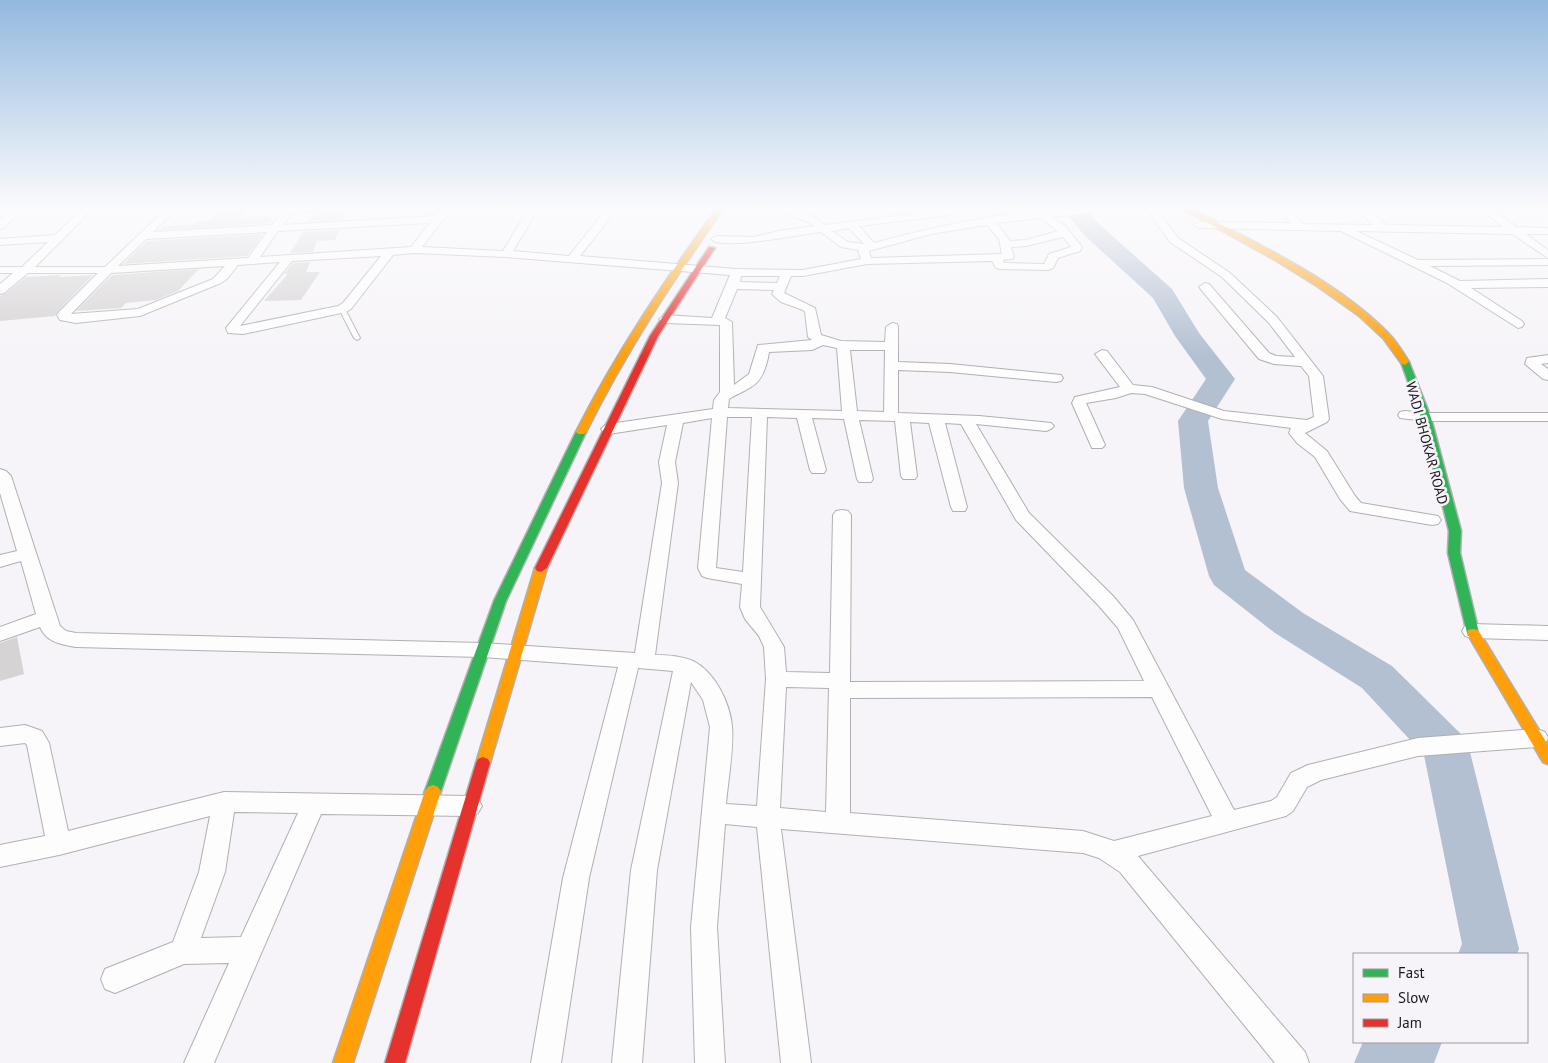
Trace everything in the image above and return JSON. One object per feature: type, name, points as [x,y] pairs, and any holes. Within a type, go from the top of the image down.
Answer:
[{"type":"street","points":[[0,290],[38,258]]},
{"type":"street","points":[[122,258],[63,315],[64,317],[76,319],[147,310],[216,281],[223,276],[234,262]]},
{"type":"street","points":[[289,258],[232,328],[233,330],[242,330],[348,306],[385,258]]},
{"type":"street","points":[[0,270],[110,270],[295,258]]},
{"type":"street","points":[[545,258],[697,269],[781,287]]},
{"type":"street","points":[[343,1063],[427,805],[500,601],[590,415],[626,348],[685,258]]},
{"type":"street","points":[[395,1063],[538,574],[648,349],[704,258]]},
{"type":"street","points":[[997,258],[1000,266],[1044,268],[1049,266],[1046,258]]},
{"type":"street","points":[[734,278],[813,272],[867,261],[1001,258]]},
{"type":"street","points":[[1201,258],[1224,273],[1273,320],[1317,379],[1322,416],[1320,420],[1297,430],[1298,436],[1321,454],[1351,503],[1362,509],[1432,520]]},
{"type":"street","points":[[1260,258],[1280,268],[1343,313],[1363,330]]},
{"type":"street","name":"WADI BHOKAR ROAD","points":[[1277,258],[1320,284],[1361,313],[1386,338],[1407,365],[1426,417],[1454,531],[1454,552],[1472,631],[1548,758]]},
{"type":"street","points":[[1404,258],[1459,285],[1518,324]]},
{"type":"street","points":[[1415,263],[1548,262]]},
{"type":"street","points":[[787,274],[778,294],[782,298],[803,305],[811,311],[815,337],[820,341],[843,345],[892,346]]},
{"type":"street","points":[[719,320],[734,278]]},
{"type":"street","points":[[1459,285],[1548,283]]},
{"type":"street","points":[[1205,288],[1264,356],[1274,360],[1305,362]]},
{"type":"street","points":[[665,319],[711,322],[719,320],[726,322],[727,393]]},
{"type":"street","points":[[892,327],[892,366],[897,417],[909,476]]},
{"type":"street","points":[[752,579],[714,574],[707,568],[721,400],[727,393],[751,381],[758,371],[763,348],[812,346],[820,341]]},
{"type":"street","points":[[843,345],[850,415],[865,479]]},
{"type":"street","points":[[626,348],[648,349]]},
{"type":"street","points":[[1102,354],[1129,389]]},
{"type":"street","points":[[1548,359],[1532,361],[1532,364],[1548,376]]},
{"type":"street","points":[[892,366],[945,367],[1056,378]]},
{"type":"street","points":[[1097,445],[1079,403],[1080,400],[1106,396],[1129,389],[1147,390],[1229,416],[1309,425]]},
{"type":"street","name":"WADI BHOKAR ROAD","points":[[1402,400],[1407,420]]},
{"type":"street","points":[[590,415],[612,422],[676,419],[719,413],[760,412],[936,418],[1046,426]]},
{"type":"street","points":[[760,412],[750,607],[755,619],[774,646],[776,679],[768,817],[796,1063]]},
{"type":"street","points":[[803,414],[818,470]]},
{"type":"street","points":[[1407,420],[1426,417],[1548,417]]},
{"type":"street","points":[[936,418],[960,507]]},
{"type":"street","points":[[546,1063],[573,892],[637,660],[670,483],[667,462],[676,419]]},
{"type":"street","points":[[966,420],[1022,516],[1116,611],[1126,625],[1228,823]]},
{"type":"street","points":[[0,474],[3,476],[5,500],[27,554],[51,630],[60,637],[76,640],[482,650],[637,660],[684,666],[708,689],[717,704],[721,727],[704,927],[710,1063]]},
{"type":"street","points":[[838,823],[842,515]]},
{"type":"street","points":[[1442,540],[1454,552]]},
{"type":"street","points":[[0,561],[27,554]]},
{"type":"street","points":[[0,634],[47,618]]},
{"type":"street","points":[[1472,631],[1548,633]]},
{"type":"street","points":[[627,1063],[644,870],[684,666]]},
{"type":"street","points":[[776,679],[840,686],[1158,689]]},
{"type":"street","points":[[0,737],[25,734],[34,737],[38,743],[59,844]]},
{"type":"street","points":[[1114,852],[1278,809],[1285,804],[1299,780],[1307,774],[1418,747],[1537,738]]},
{"type":"street","points":[[0,856],[59,844],[224,802],[470,806]]},
{"type":"street","points":[[183,951],[212,872],[224,802]]},
{"type":"street","points":[[199,1063],[314,803]]},
{"type":"street","points":[[714,812],[1084,842],[1098,845],[1114,852],[1129,864],[1289,1058]]},
{"type":"street","points":[[115,979],[183,951],[249,950]]},
{"type":"lane","points":[[342,308],[357,338]]},
{"type":"building","points":[[130,258],[222,258],[123,264]]},
{"type":"building","points":[[310,262],[306,272],[320,272],[301,300],[264,301],[288,274],[284,274],[293,263]]},
{"type":"building","points":[[199,269],[178,291],[156,300],[126,303],[121,308],[76,311],[112,275]]},
{"type":"building","points":[[61,275],[59,277],[93,275],[55,316],[0,321],[0,296],[26,277]]},
{"type":"building","points":[[17,637],[24,674],[0,681],[0,643]]},
{"type":"waterway","points":[[1123,258],[1163,294],[1188,336],[1221,379],[1193,421],[1201,488],[1228,576],[1289,623],[1377,677],[1446,748],[1491,949],[1487,953]]},
{"type":"waterway","points":[[1385,1063],[1411,1043]]},
{"type":"traffic: fast","points":[[1405,362],[1426,418],[1455,531],[1454,553],[1473,633]]},
{"type":"traffic: fast","points":[[433,791],[500,601],[581,432]]},
{"type":"traffic: slow","points":[[581,432],[628,345],[686,258]]},
{"type":"traffic: slow","points":[[1277,258],[1320,284],[1361,313],[1387,337],[1405,362]]},
{"type":"traffic: slow","points":[[483,763],[541,568]]},
{"type":"traffic: slow","points":[[1473,633],[1548,758]]},
{"type":"traffic: slow","points":[[343,1063],[433,791]]},
{"type":"traffic: jam","points":[[541,568],[654,336],[705,258]]},
{"type":"traffic: jam","points":[[395,1063],[483,763]]}]
